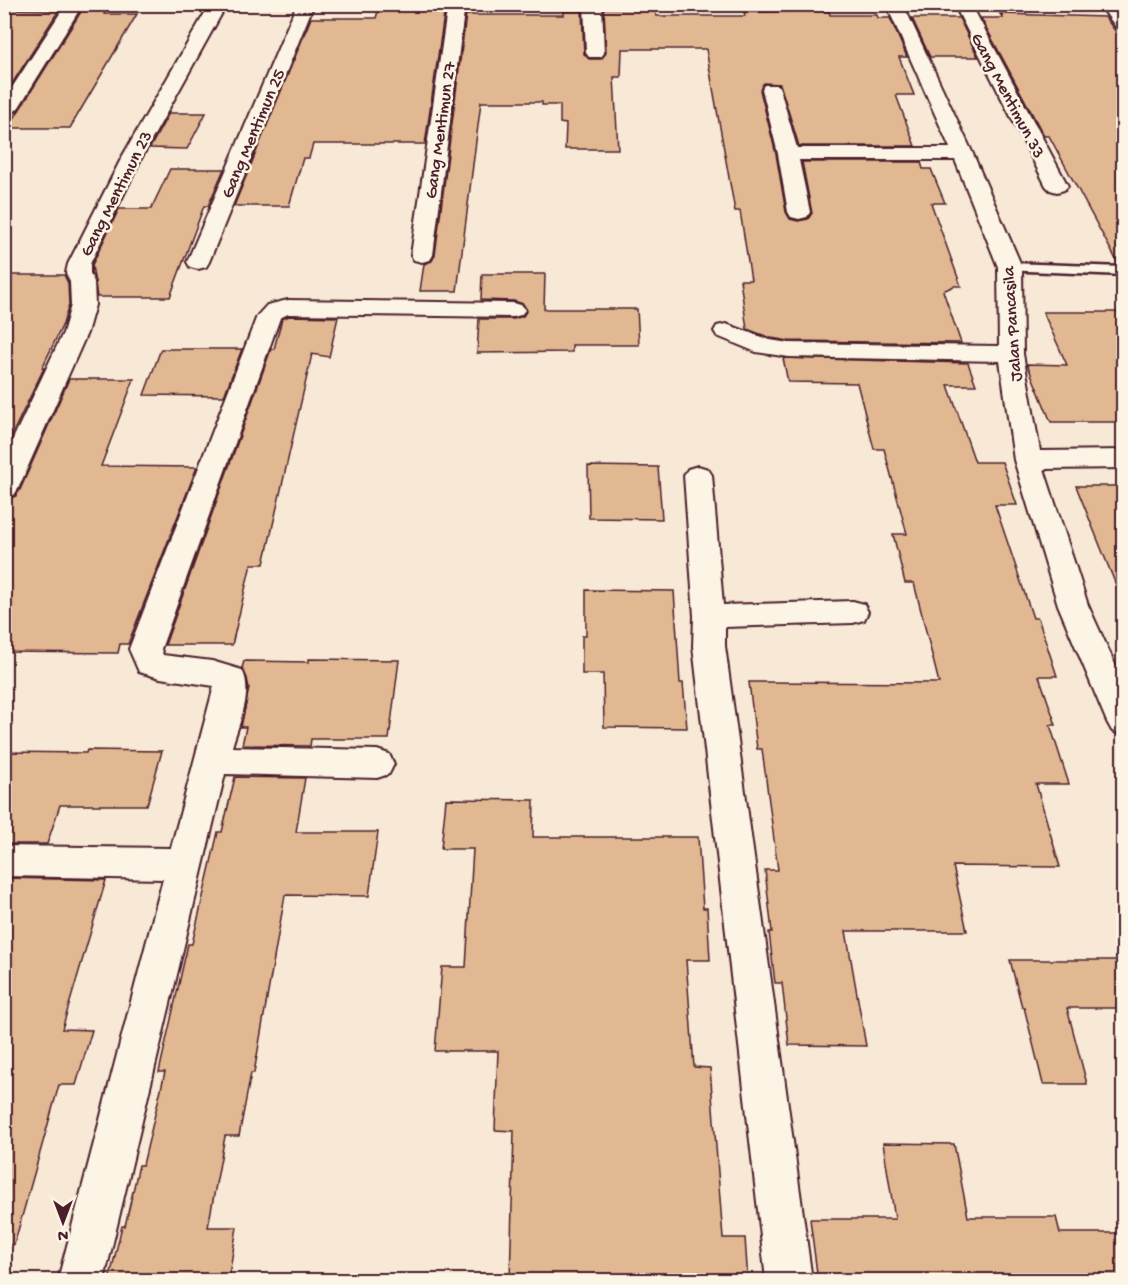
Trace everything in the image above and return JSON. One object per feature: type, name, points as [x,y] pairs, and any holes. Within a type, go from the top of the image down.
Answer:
[{"type":"street","points":[[4,111],[12,103],[75,4]]},
{"type":"street","name":"Gang Mentimun 23","points":[[4,489],[75,333],[83,305],[82,282],[78,273],[79,264],[132,157],[219,4]]},
{"type":"street","name":"Gang Mentimun 25","points":[[198,262],[306,4]]},
{"type":"street","name":"Gang Mentimun 27","points":[[422,255],[457,4]]},
{"type":"street","points":[[593,4],[595,53]]},
{"type":"street","name":"Jalan Pancasila","points":[[894,4],[963,154],[1010,267],[1011,354],[1028,460],[1073,605],[1124,722]]},
{"type":"street","name":"Gang Mentimun 33","points":[[962,4],[1057,186]]},
{"type":"street","points":[[1107,4],[1124,26]]},
{"type":"street","points":[[771,89],[788,154],[799,212]]},
{"type":"street","points":[[788,154],[963,154]]},
{"type":"street","points":[[81,1281],[211,760],[230,694],[231,679],[218,673],[169,669],[150,664],[145,649],[271,312],[288,307],[334,306],[513,310]]},
{"type":"street","points":[[726,331],[765,347],[789,350],[1011,354]]},
{"type":"street","points":[[1028,460],[1124,459]]},
{"type":"street","points":[[698,475],[709,616],[709,646],[789,1281]]},
{"type":"street","points":[[709,616],[853,612]]},
{"type":"street","points":[[211,760],[377,765]]},
{"type":"street","points":[[4,861],[186,864]]},
{"type":"lane","points":[[1010,267],[1124,271]]},
{"type":"building","points":[[379,8],[445,8],[425,144],[313,144],[309,158],[303,158],[289,206],[234,206],[311,18],[376,18]]},
{"type":"building","points":[[604,8],[655,8],[656,16],[745,16],[744,12],[829,11],[830,15],[877,15],[878,18],[890,18],[907,57],[899,57],[914,95],[896,95],[915,146],[799,146],[780,84],[764,83],[760,90],[776,154],[786,212],[790,219],[798,221],[808,219],[812,213],[802,162],[921,162],[923,169],[931,169],[945,203],[931,203],[961,286],[954,286],[943,291],[961,343],[789,341],[771,338],[747,329],[740,280],[751,280],[740,211],[735,211],[706,49],[622,49],[621,77],[614,77],[618,149],[565,149],[566,124],[560,123],[560,105],[542,105],[542,102],[481,102],[457,291],[420,291],[424,264],[432,261],[435,255],[466,15],[564,15],[564,11],[582,11],[584,54],[589,59],[601,59],[606,53]]},
{"type":"building","points":[[4,9],[59,10],[10,87],[4,87]]},
{"type":"building","points":[[82,10],[106,10],[104,14],[137,14],[70,128],[8,128]]},
{"type":"building","points":[[1000,14],[1105,17],[1124,43],[1124,265],[1119,265],[1049,136],[1044,136],[981,18],[1003,18]]},
{"type":"building","points":[[912,18],[959,18],[978,57],[930,57]]},
{"type":"building","points":[[169,113],[206,113],[187,149],[150,148]]},
{"type":"building","points":[[170,169],[224,169],[208,206],[204,206],[170,297],[97,297],[92,265],[119,209],[151,209]]},
{"type":"building","points":[[482,274],[545,274],[544,309],[637,309],[639,345],[572,345],[572,352],[477,353],[479,319],[514,319],[523,316],[527,310],[523,304],[514,301],[481,300]]},
{"type":"building","points":[[4,275],[64,275],[68,283],[69,305],[63,324],[42,368],[44,368],[4,451]]},
{"type":"building","points":[[1043,312],[1124,312],[1124,422],[1051,422],[1027,364],[1067,365]]},
{"type":"building","points":[[289,316],[338,317],[329,357],[312,354],[264,564],[251,564],[232,645],[165,645],[271,349],[274,349],[282,319]]},
{"type":"building","points":[[161,349],[242,349],[224,396],[144,395]]},
{"type":"building","points":[[783,358],[968,363],[976,385],[948,385],[975,462],[1002,462],[1017,505],[995,505],[1033,618],[1038,618],[1057,676],[1039,676],[1056,725],[1050,725],[1069,784],[1036,784],[1060,867],[953,866],[967,931],[846,931],[866,1046],[789,1045],[782,983],[775,983],[765,870],[778,870],[762,749],[757,749],[749,682],[939,683],[914,583],[905,583],[893,534],[907,534],[884,449],[874,449],[857,383],[788,382]]},
{"type":"building","points":[[69,379],[134,379],[101,466],[197,467],[128,644],[120,644],[118,653],[4,652],[4,506],[8,499],[16,496],[20,490]]},
{"type":"building","points":[[588,466],[658,467],[662,519],[589,518]]},
{"type":"building","points":[[1076,486],[1124,486],[1124,599],[1122,600]]},
{"type":"building","points":[[586,590],[674,591],[680,683],[683,683],[687,728],[604,727],[603,674],[582,674],[582,636],[586,636]]},
{"type":"building","points":[[309,659],[399,660],[389,739],[311,739],[310,746],[242,745],[246,727],[241,727],[249,688],[242,668],[244,661],[309,662]]},
{"type":"building","points":[[87,750],[162,751],[147,805],[60,805],[47,844],[4,844],[4,752],[86,753]]},
{"type":"building","points":[[235,777],[305,778],[296,832],[378,832],[369,896],[285,895],[254,1073],[251,1073],[239,1136],[225,1136],[208,1227],[237,1227],[228,1281],[109,1281],[139,1165],[143,1165],[165,1072],[159,1072],[188,944],[192,944],[218,832],[222,832]]},
{"type":"building","points":[[446,799],[534,800],[533,837],[698,837],[703,908],[707,908],[710,960],[686,960],[694,1067],[710,1068],[723,1238],[745,1238],[748,1281],[510,1281],[514,1131],[495,1130],[498,1051],[435,1051],[442,967],[466,967],[473,849],[441,849]]},
{"type":"building","points":[[4,878],[106,880],[62,1029],[92,1030],[76,1085],[59,1085],[14,1245],[4,1244]]},
{"type":"building","points":[[1010,960],[1119,960],[1124,975],[1124,1008],[1067,1008],[1087,1084],[1043,1084]]},
{"type":"building","points":[[883,1143],[954,1144],[968,1217],[1056,1217],[1060,1233],[1124,1233],[1124,1281],[818,1281],[810,1219],[895,1219]]}]
